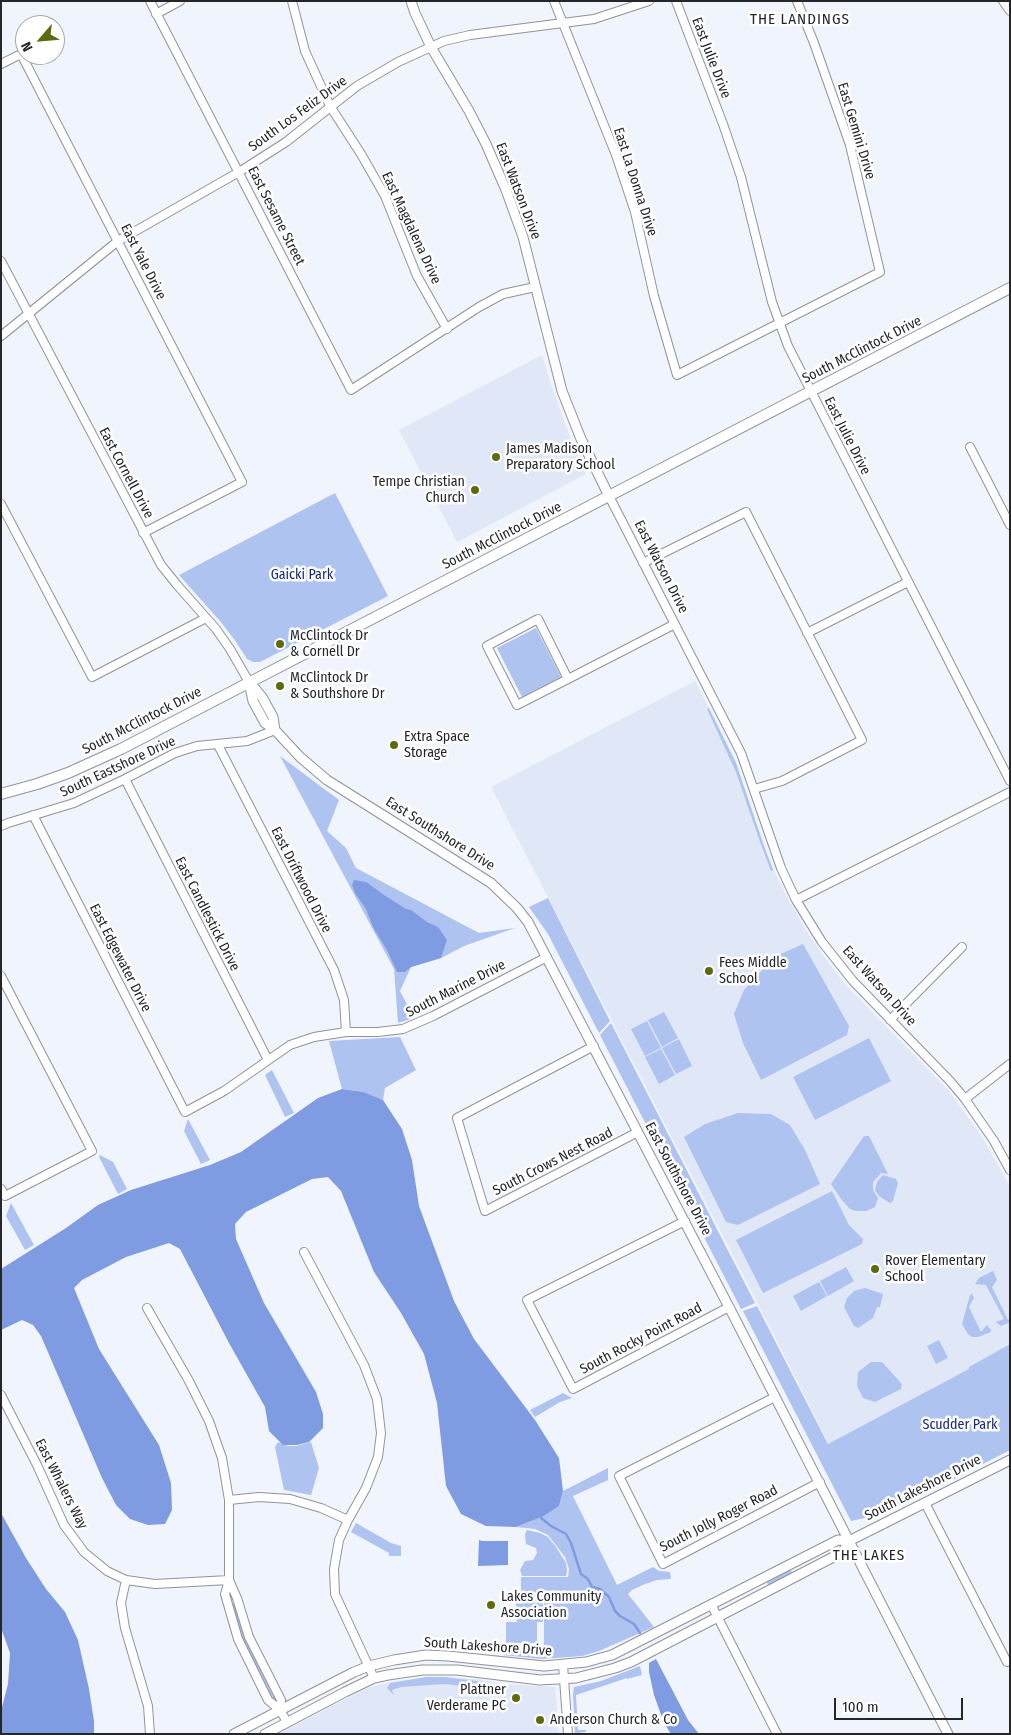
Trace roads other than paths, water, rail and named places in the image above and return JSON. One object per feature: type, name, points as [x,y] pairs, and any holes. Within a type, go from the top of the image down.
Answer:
[{"type":"main road","name":"South McClintock Drive","points":[[1,794],[54,778],[89,764],[1010,288]]},
{"type":"street","name":"East Sesame Street","points":[[150,1],[351,390],[447,329]]},
{"type":"street","points":[[156,14],[180,1]]},
{"type":"street","name":"East Magdalena Drive","points":[[292,1],[305,51],[330,106],[362,154],[385,196],[417,276],[447,329]]},
{"type":"street","name":"East Watson Drive","points":[[411,1],[431,47],[486,144],[506,190],[523,237],[562,391],[581,440],[741,753],[781,868],[796,900],[822,942],[843,969],[965,1099],[994,1141],[1010,1170]]},
{"type":"street","name":"East La Donna Drive","points":[[554,1],[616,155],[629,196],[654,296],[677,375],[779,323]]},
{"type":"street","name":"South Los Feliz Drive","points":[[1,336],[118,241],[239,172],[286,142],[330,106],[357,86],[379,73],[444,41],[470,35],[594,19],[649,1]]},
{"type":"street","name":"East Julie Drive","points":[[676,1],[741,177],[779,323],[788,346],[1010,781]]},
{"type":"street","name":"East Gemini Drive","points":[[779,323],[880,272],[850,145],[797,1]]},
{"type":"street","points":[[1002,1],[1010,11]]},
{"type":"street","name":"East Yale Drive","points":[[1,64],[21,54],[242,482],[143,533]]},
{"type":"street","name":"East Cornell Drive","points":[[1,261],[161,565],[230,648],[249,682]]},
{"type":"street","points":[[447,329],[479,307],[503,294],[535,287]]},
{"type":"street","points":[[970,447],[1010,525]]},
{"type":"street","points":[[1,504],[92,677],[206,618]]},
{"type":"street","points":[[643,562],[746,512],[862,740],[782,781],[754,789]]},
{"type":"street","points":[[807,633],[908,582]]},
{"type":"street","points":[[568,679],[538,619],[487,646],[517,705],[568,679],[675,624]]},
{"type":"street","name":"East Southshore Drive","points":[[249,682],[254,701],[265,723],[275,730],[300,757],[328,780],[491,883],[512,902],[525,918],[730,1307],[948,1734]]},
{"type":"street","name":"South Eastshore Drive","points":[[1,826],[74,803],[125,780],[174,753],[196,746],[247,742],[275,730]]},
{"type":"street","name":"East Driftwood Drive","points":[[218,745],[334,970],[344,1000],[346,1032]]},
{"type":"street","name":"East Candlestick Drive","points":[[125,780],[268,1060]]},
{"type":"street","points":[[796,900],[1010,792]]},
{"type":"street","name":"East Edgewater Drive","points":[[32,815],[185,1112]]},
{"type":"street","points":[[890,1020],[962,947]]},
{"type":"street","name":"South Marine Drive","points":[[185,1112],[224,1091],[290,1045],[314,1037],[346,1032],[403,1030],[547,957]]},
{"type":"street","points":[[1,976],[92,1151],[3,1193]]},
{"type":"street","name":"South Crows Nest Road","points":[[594,1046],[457,1118],[485,1211],[638,1132]]},
{"type":"street","points":[[965,1099],[1010,1064]]},
{"type":"street","name":"South Rocky Point Road","points":[[685,1221],[527,1300],[573,1389],[730,1307]]},
{"type":"street","points":[[304,1252],[364,1365],[377,1399],[381,1433],[378,1457],[366,1488],[339,1540],[334,1569],[335,1594],[343,1615],[374,1678]]},
{"type":"street","points":[[147,1308],[189,1381],[209,1421],[222,1458],[228,1500],[229,1580],[225,1594],[238,1639],[268,1700],[280,1710],[287,1722]]},
{"type":"street","name":"East Whalers Way","points":[[1,1395],[37,1465],[64,1525],[84,1552],[107,1571],[126,1580],[156,1584],[229,1580]]},
{"type":"street","name":"South Jolly Roger Road","points":[[775,1397],[619,1476],[663,1564],[820,1482]]},
{"type":"street","name":"South Lakeshore Drive","points":[[234,1734],[340,1679],[369,1666],[394,1660],[426,1655],[534,1666],[586,1662],[616,1653],[838,1540],[849,1541],[1010,1460]]},
{"type":"street","points":[[228,1500],[259,1497],[290,1498],[321,1508],[348,1520]]},
{"type":"street","points":[[925,1503],[1007,1662],[1010,1661]]},
{"type":"street","name":"South Lakeshore Drive","points":[[265,1734],[374,1678],[422,1670],[456,1670],[540,1680],[564,1679],[615,1668],[843,1552],[849,1541]]},
{"type":"street","points":[[126,1580],[121,1603],[125,1628],[148,1706],[150,1734]]},
{"type":"street","points":[[229,1580],[237,1598],[249,1637],[281,1700],[280,1710]]},
{"type":"street","points":[[711,1604],[777,1734]]},
{"type":"street","points":[[494,1675],[496,1661]]},
{"type":"street","points":[[563,1665],[568,1734]]},
{"type":"waterway","points":[[541,1518],[566,1534],[571,1543],[581,1574],[588,1579],[592,1587],[600,1589],[609,1597],[615,1611],[634,1624],[640,1633]]},
{"type":"place","name":"James Madison Preparatory School","points":[[496,457]]},
{"type":"place","name":"Tempe Christian Church","points":[[475,490]]},
{"type":"place","name":"McClintock Dr & Cornell Dr","points":[[280,644]]},
{"type":"place","name":"McClintock Dr & Southshore Dr","points":[[280,686]]},
{"type":"place","name":"Extra Space Storage","points":[[394,745]]},
{"type":"place","name":"Fees Middle School","points":[[709,971]]},
{"type":"place","name":"Rover Elementary School","points":[[875,1269]]},
{"type":"place","name":"Lakes Community Association","points":[[491,1605]]},
{"type":"place","name":"Plattner Verderame PC","points":[[516,1698]]},
{"type":"place","name":"Anderson Church & Co","points":[[540,1720]]},
{"type":"district","name":"THE LANDINGS","points":[[800,20]]},
{"type":"district","name":"THE LAKES","points":[[869,1556]]},
{"type":"park label","name":"Gaicki Park","points":[[302,575]]},
{"type":"park label","name":"Scudder Park","points":[[960,1425]]}]
